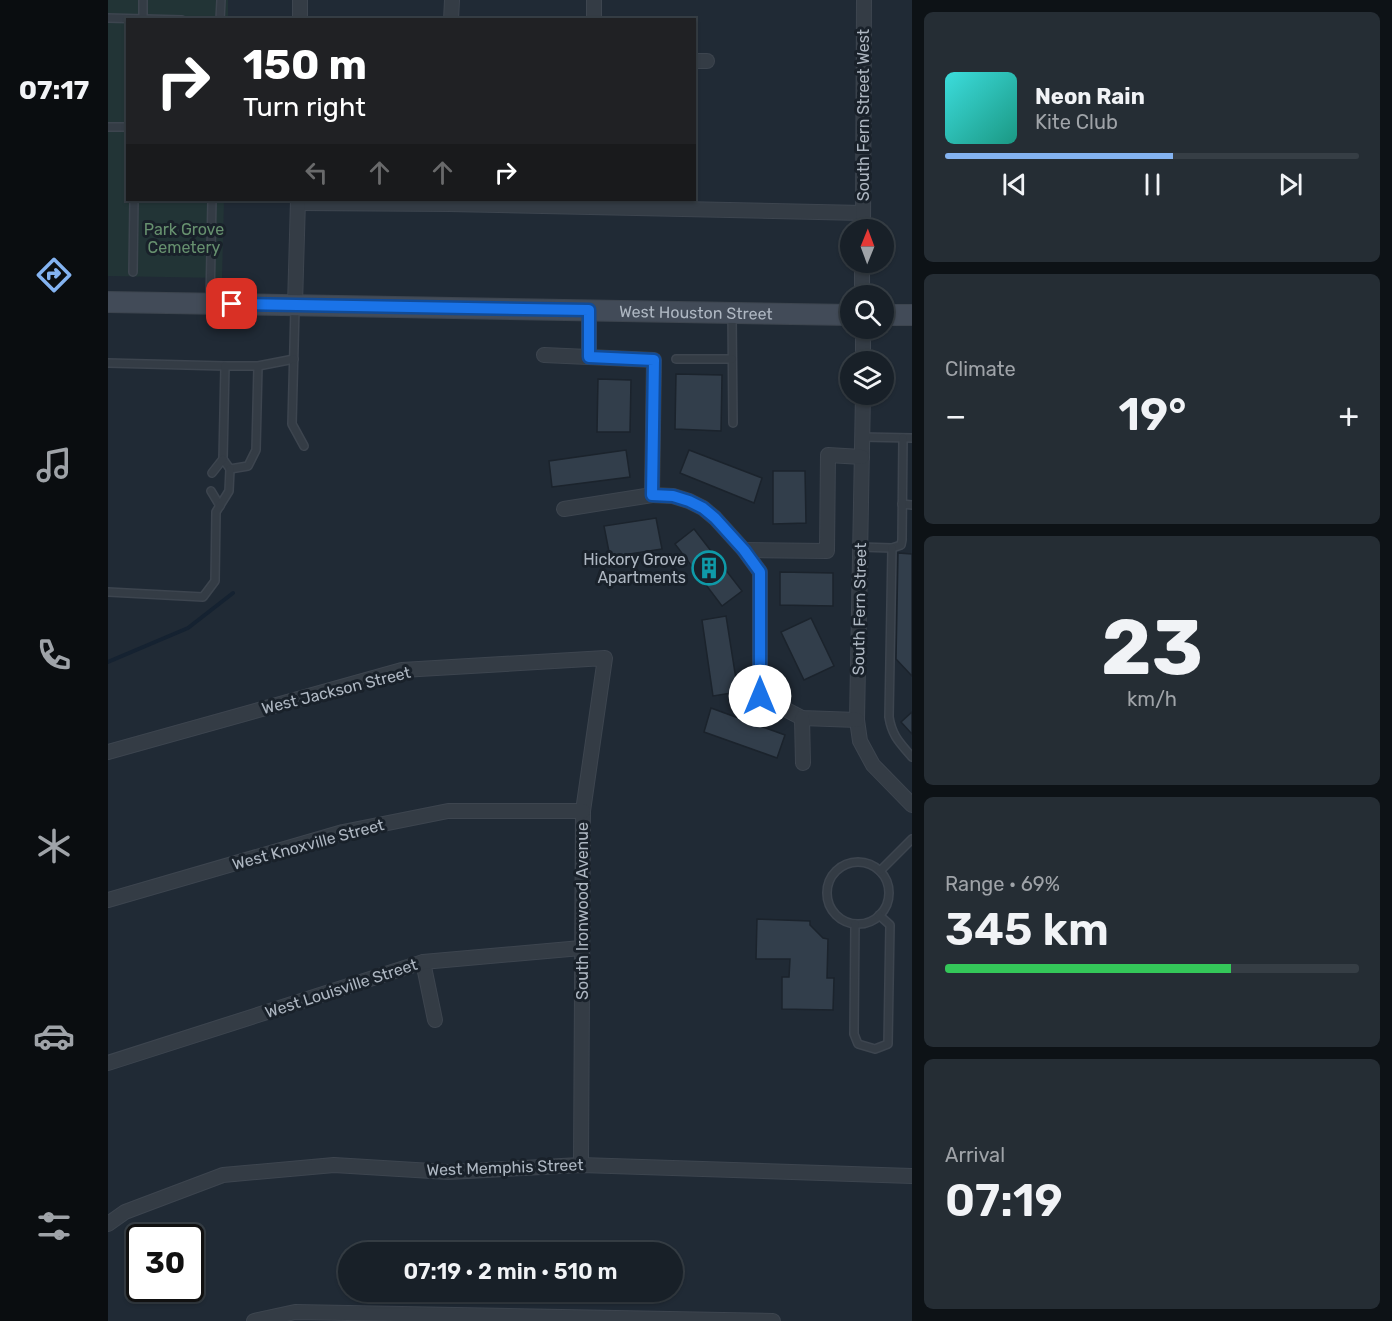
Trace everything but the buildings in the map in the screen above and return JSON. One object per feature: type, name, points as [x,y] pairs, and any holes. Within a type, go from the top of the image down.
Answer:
[{"type":"main road","name":"West Houston Street","points":[[108,302],[840,315]]},
{"type":"main road","points":[[894,315],[912,315]]},
{"type":"street","points":[[300,0],[300,18]]},
{"type":"street","points":[[451,18],[452,0]]},
{"type":"street","points":[[594,0],[594,18]]},
{"type":"street","name":"South Fern Street West","points":[[863,219],[864,0]]},
{"type":"street","points":[[295,305],[298,201],[591,204],[863,213]]},
{"type":"street","points":[[589,310],[589,357]]},
{"type":"street","points":[[544,355],[654,360],[652,495]]},
{"type":"street","name":"South Fern Street","points":[[863,405],[857,720],[860,741],[873,765],[910,799]]},
{"type":"street","points":[[744,550],[827,551],[828,455],[862,457]]},
{"type":"street","points":[[564,509],[652,495],[681,498],[703,508],[744,550],[760,572],[760,696],[802,718],[857,720]]},
{"type":"street","name":"West Jackson Street","points":[[108,752],[402,670],[606,658]]},
{"type":"street","name":"South Ironwood Avenue","points":[[581,1165],[583,811],[606,658]]},
{"type":"street","points":[[802,718],[802,764]]},
{"type":"street","name":"West Knoxville Street","points":[[108,900],[343,832],[448,811],[583,811]]},
{"type":"street","name":"West Louisville Street","points":[[108,1063],[423,962],[582,948]]},
{"type":"street","points":[[423,962],[435,1020]]},
{"type":"street","name":"West Memphis Street","points":[[108,1224],[125,1212],[223,1175],[333,1165],[448,1172],[581,1165],[912,1176]]},
{"type":"street","points":[[254,1321],[295,1312],[773,1321]]},
{"type":"lane","points":[[143,0],[143,18]]},
{"type":"lane","points":[[220,18],[221,0]]},
{"type":"lane","points":[[108,18],[126,19]]},
{"type":"lane","points":[[108,127],[126,127]]},
{"type":"lane","points":[[133,272],[134,201]]},
{"type":"lane","points":[[210,304],[212,201]]},
{"type":"lane","points":[[295,305],[292,424],[304,447]]},
{"type":"lane","points":[[732,312],[733,423]]},
{"type":"lane","points":[[108,363],[258,366],[294,359]]},
{"type":"lane","points":[[676,359],[732,359]]},
{"type":"lane","points":[[108,592],[203,597],[215,581],[216,512],[229,491],[230,470],[223,459],[225,366]]},
{"type":"lane","points":[[230,470],[248,466],[256,450],[258,366]]},
{"type":"lane","points":[[862,437],[912,438]]},
{"type":"lane","points":[[860,548],[891,548],[900,544],[902,540],[903,438]]},
{"type":"lane","points":[[212,473],[223,459]]},
{"type":"lane","points":[[211,491],[220,507]]},
{"type":"lane","points":[[902,504],[912,505]]},
{"type":"lane","points":[[891,548],[889,717],[891,730],[912,758]]},
{"type":"lane","points":[[880,871],[912,839]]},
{"type":"lane","points":[[861,862],[880,871],[888,888],[888,898],[885,908],[879,915],[871,921],[855,924],[842,920],[835,914],[829,905],[828,884],[840,867],[861,862]]},
{"type":"lane","points":[[855,924],[854,1034],[858,1044],[875,1049],[888,1044],[891,925],[879,915]]},
{"type":"green space","name":"Park Grove Cemetery","points":[[108,0],[228,0],[228,18],[126,18],[126,201],[224,201],[222,278],[108,276]]},
{"type":"waterway","points":[[108,662],[188,628],[233,593]]},
{"type":"place","name":"Hickory Grove Apartments","points":[[709,568]]},
{"type":"route","points":[[232,304],[589,310],[589,357],[654,360],[652,495],[673,496],[703,508],[744,550],[760,572],[760,696]]}]
